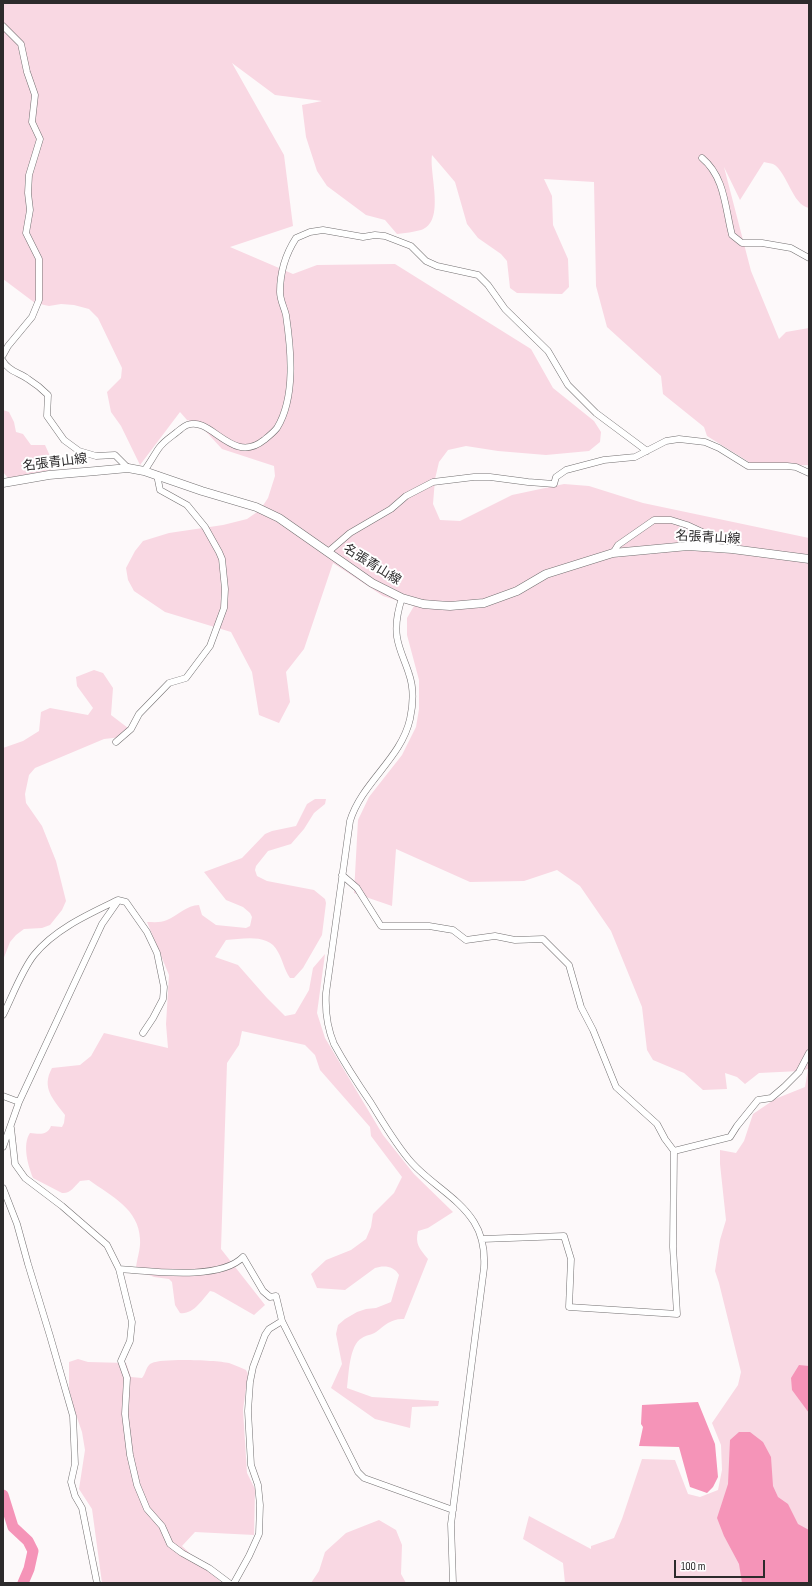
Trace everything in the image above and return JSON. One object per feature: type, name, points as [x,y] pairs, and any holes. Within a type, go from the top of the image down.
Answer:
[{"type":"main road","name":"名張青山線","points":[[3,483],[48,475],[128,468],[144,470],[202,491],[256,507],[279,518],[372,582],[402,598],[423,604],[443,606],[484,603],[517,591],[546,574],[613,552],[688,546],[809,559]]},
{"type":"street","points":[[3,26],[21,44],[27,72],[35,95],[32,122],[40,139],[29,175],[28,193],[30,210],[26,232],[39,259],[39,300],[32,317],[8,346],[3,355]]},
{"type":"street","points":[[702,158],[716,174],[724,193],[732,235],[742,243],[762,243],[791,248],[809,258]]},
{"type":"street","points":[[144,470],[159,448],[188,424],[202,426],[234,445],[243,448],[250,448],[259,444],[275,430],[283,416],[288,397],[291,363],[290,341],[280,294],[280,282],[284,259],[296,238],[310,232],[323,230],[363,236],[384,236],[411,246],[426,261],[437,266],[478,275],[488,284],[505,309],[548,352],[568,385],[596,413],[647,451]]},
{"type":"street","points":[[3,361],[6,366],[28,378],[48,395],[47,416],[64,440],[79,451],[96,456],[115,455],[128,468]]},
{"type":"street","points":[[328,552],[350,533],[391,509],[406,496],[433,482],[474,477],[490,477],[554,484],[556,477],[566,470],[604,460],[635,457],[666,441],[679,439],[694,440],[719,448],[748,466],[796,467],[809,473]]},
{"type":"street","points":[[116,742],[131,729],[139,714],[169,683],[186,678],[210,646],[224,608],[225,589],[220,552],[205,527],[190,508],[181,500],[160,490],[157,475]]},
{"type":"street","points":[[613,552],[618,545],[654,520],[671,520],[687,525],[715,538],[716,548]]},
{"type":"street","points":[[402,598],[398,612],[397,636],[400,651],[411,679],[413,697],[410,720],[406,733],[399,747],[365,790],[356,806],[349,828],[326,1001],[327,1021],[331,1038],[341,1057],[396,1143],[426,1177],[470,1215],[482,1239],[485,1252],[453,1510],[451,1531],[453,1583]]},
{"type":"street","points":[[342,875],[357,888],[381,926],[429,926],[453,930],[466,940],[495,936],[515,940],[543,939],[569,965],[581,1007],[593,1030],[616,1087],[657,1124],[665,1139],[674,1150],[673,1247],[677,1314],[569,1307],[571,1259],[564,1236],[482,1239]]},
{"type":"street","points":[[3,1015],[27,967],[42,947],[59,933],[96,910],[118,900],[126,902],[147,932],[157,953],[164,987],[163,998],[153,1018],[143,1033]]},
{"type":"street","points":[[3,1147],[19,1102],[102,924],[118,900]]},
{"type":"street","points":[[674,1150],[730,1137],[758,1100],[771,1098],[795,1076],[809,1053]]},
{"type":"street","points":[[3,1096],[19,1102]]},
{"type":"street","points":[[11,1128],[15,1164],[25,1178],[62,1206],[107,1245],[119,1269],[132,1322],[130,1341],[121,1361],[127,1378],[124,1414],[130,1456],[137,1485],[148,1509],[162,1526],[170,1544],[182,1553],[209,1568],[229,1583]]},
{"type":"street","points":[[3,1188],[6,1206],[17,1224],[73,1416],[75,1464],[71,1482],[75,1496],[82,1508],[97,1583]]},
{"type":"street","points":[[119,1269],[196,1273],[225,1268],[238,1262],[243,1257],[263,1291],[270,1297],[276,1296],[282,1321],[358,1472],[364,1478],[453,1510]]},
{"type":"street","points":[[234,1583],[259,1534],[260,1505],[258,1485],[251,1465],[248,1412],[250,1382],[253,1367],[269,1328],[282,1321]]},
{"type":"shaded area","points":[[3,3],[809,3],[809,208],[803,206],[798,201],[782,173],[773,164],[764,162],[740,200],[724,167],[751,271],[779,339],[786,332],[809,328],[809,465],[757,467],[707,436],[704,427],[663,394],[661,376],[607,327],[596,286],[594,182],[544,179],[552,196],[553,225],[568,259],[569,287],[562,294],[517,293],[510,288],[507,261],[501,254],[478,238],[467,224],[455,182],[432,155],[435,197],[433,218],[429,225],[421,230],[397,234],[385,220],[366,215],[327,186],[317,171],[306,137],[302,105],[322,101],[275,95],[232,63],[284,155],[293,226],[230,247],[293,274],[317,265],[395,264],[531,349],[553,388],[594,421],[601,432],[600,442],[589,451],[546,455],[498,451],[466,446],[448,450],[439,462],[435,479],[433,504],[440,520],[460,521],[512,495],[564,484],[589,486],[643,503],[809,538],[809,1583],[565,1583],[563,1563],[523,1539],[529,1516],[591,1549],[591,1546],[614,1538],[642,1459],[675,1460],[688,1494],[700,1497],[718,1490],[722,1470],[721,1445],[712,1423],[738,1385],[741,1372],[715,1271],[720,1240],[726,1220],[720,1150],[736,1153],[744,1141],[753,1114],[775,1099],[805,1087],[808,1069],[800,1071],[759,1073],[745,1084],[737,1077],[725,1073],[727,1089],[703,1090],[684,1073],[653,1060],[647,1050],[642,1007],[611,931],[580,886],[557,870],[524,881],[470,882],[396,849],[392,906],[354,893],[358,820],[369,797],[402,755],[416,727],[419,709],[419,680],[407,635],[407,618],[414,606],[383,596],[333,563],[304,649],[286,672],[290,702],[279,723],[259,715],[252,672],[231,632],[165,612],[134,591],[128,580],[126,568],[135,551],[143,541],[169,533],[223,525],[247,519],[260,510],[268,498],[275,476],[274,466],[222,449],[199,424],[187,420],[180,412],[140,465],[121,426],[111,412],[107,392],[121,378],[122,368],[98,318],[89,309],[74,305],[61,304],[49,306],[35,303],[3,279]]},
{"type":"shaded area","points":[[3,410],[9,412],[14,422],[16,432],[23,434],[31,445],[45,445],[50,456],[51,470],[8,478],[3,472]]},
{"type":"shaded area","points":[[94,670],[103,673],[113,688],[111,715],[128,728],[122,737],[104,739],[35,768],[29,775],[25,794],[26,803],[42,826],[56,861],[66,901],[62,910],[50,925],[42,928],[24,929],[16,935],[10,942],[3,960],[3,748],[23,741],[39,731],[41,712],[50,708],[88,715],[93,708],[77,686],[76,677]]},
{"type":"shaded area","points":[[315,799],[326,799],[325,804],[314,813],[304,829],[291,844],[268,851],[256,866],[255,870],[257,876],[267,881],[314,890],[325,899],[326,903],[322,935],[303,968],[294,978],[290,978],[280,955],[274,946],[268,942],[255,938],[226,940],[215,957],[238,965],[285,1016],[295,1014],[309,990],[313,968],[325,954],[317,1013],[325,1038],[383,1135],[414,1174],[453,1212],[428,1228],[418,1231],[418,1246],[428,1259],[404,1319],[392,1321],[374,1333],[362,1338],[354,1347],[350,1360],[347,1388],[372,1397],[439,1401],[438,1406],[412,1407],[410,1428],[375,1419],[331,1388],[342,1364],[336,1334],[338,1325],[357,1312],[376,1308],[391,1302],[399,1275],[392,1268],[375,1268],[345,1290],[317,1288],[311,1274],[326,1260],[351,1250],[366,1239],[371,1227],[373,1214],[394,1193],[402,1177],[371,1136],[370,1127],[320,1070],[315,1055],[305,1045],[242,1031],[239,1045],[227,1063],[221,1249],[265,1305],[254,1315],[210,1291],[189,1312],[180,1313],[175,1305],[172,1282],[169,1279],[154,1277],[136,1270],[140,1239],[135,1219],[129,1211],[115,1198],[89,1180],[80,1181],[70,1191],[62,1193],[33,1178],[29,1167],[26,1149],[26,1143],[30,1133],[45,1133],[51,1126],[62,1127],[64,1123],[65,1115],[53,1098],[48,1087],[49,1075],[52,1068],[80,1065],[91,1056],[104,1033],[168,1048],[166,1024],[169,975],[147,922],[165,921],[190,907],[199,905],[202,915],[216,925],[246,928],[250,926],[252,917],[250,913],[243,907],[226,900],[204,872],[242,858],[265,834],[296,826],[307,804]]},
{"type":"shaded area","points":[[78,1359],[88,1362],[126,1363],[131,1377],[142,1378],[150,1364],[166,1360],[202,1360],[222,1362],[229,1363],[246,1370],[248,1374],[243,1410],[247,1473],[255,1489],[254,1535],[195,1532],[182,1546],[222,1583],[102,1583],[92,1509],[79,1489],[85,1450],[82,1432],[69,1389],[69,1362]]},
{"type":"shaded area","points":[[799,1365],[809,1366],[809,1413],[792,1390],[791,1378]]},
{"type":"shaded area","points":[[698,1402],[715,1444],[718,1477],[713,1487],[707,1493],[690,1487],[679,1447],[639,1446],[643,1427],[641,1424],[642,1405]]},
{"type":"shaded area","points":[[739,1432],[750,1432],[763,1442],[771,1457],[773,1486],[778,1497],[788,1504],[798,1524],[809,1530],[809,1583],[742,1583],[739,1564],[724,1536],[717,1518],[728,1484],[730,1440]]},
{"type":"shaded area","points":[[379,1520],[396,1530],[402,1545],[401,1574],[406,1583],[311,1583],[319,1571],[325,1552],[346,1533]]},
{"type":"waterway","points":[[3,1495],[13,1527],[28,1541],[33,1551],[29,1569],[23,1583]]}]
